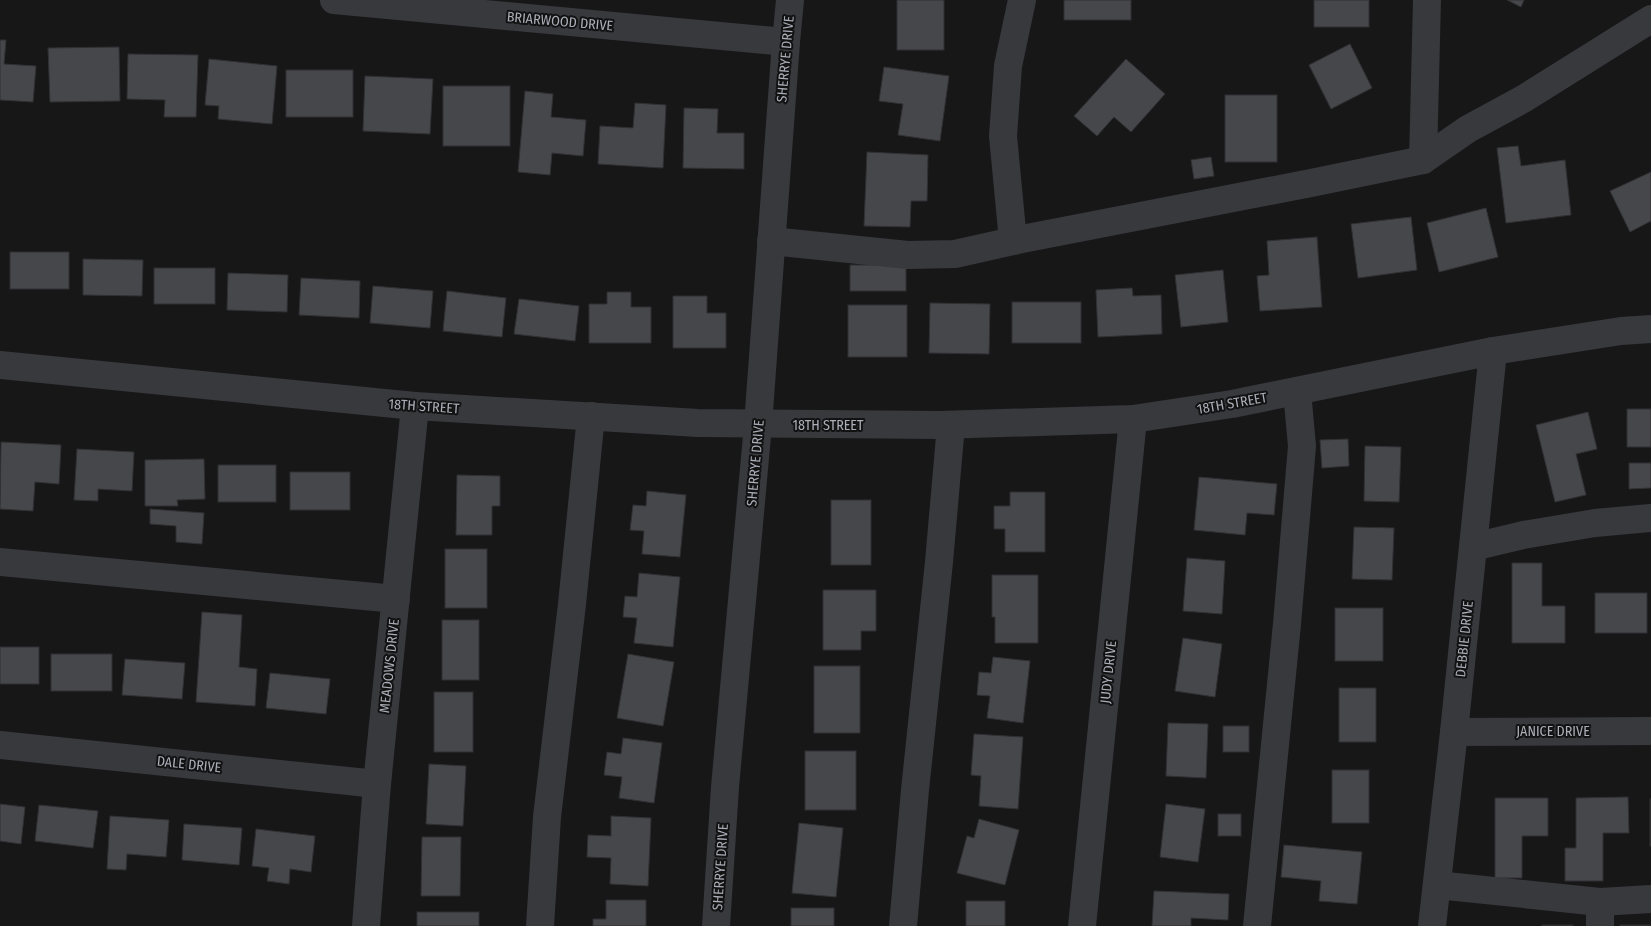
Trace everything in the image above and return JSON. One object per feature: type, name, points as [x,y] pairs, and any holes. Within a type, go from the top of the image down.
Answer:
[{"type":"street","name":"BRIARWOOD DRIVE","points":[[334,0],[786,42]]},
{"type":"street","name":"SHERRYE DRIVE","points":[[716,926],[725,787],[758,425],[790,0]]},
{"type":"street","points":[[1012,241],[1003,136],[1008,66],[1022,0]]},
{"type":"street","points":[[1423,160],[1427,0]]},
{"type":"street","points":[[772,241],[908,254],[956,254],[1012,241],[1423,160],[1468,129],[1525,98],[1651,19]]},
{"type":"street","name":"18TH STREET","points":[[0,365],[415,406],[758,425],[951,425],[1133,419],[1232,404],[1493,351],[1651,328]]},
{"type":"street","name":"DEBBIE DRIVE","points":[[1432,926],[1493,351]]},
{"type":"street","points":[[1258,926],[1302,446],[1296,391]]},
{"type":"street","name":"MEADOWS DRIVE","points":[[366,926],[377,784],[415,406]]},
{"type":"street","points":[[540,926],[547,817],[592,416]]},
{"type":"street","name":"JUDY DRIVE","points":[[1082,926],[1133,419]]},
{"type":"street","points":[[903,926],[951,425]]},
{"type":"street","points":[[1473,547],[1595,523],[1651,518]]},
{"type":"street","points":[[0,562],[396,599]]},
{"type":"street","name":"JANICE DRIVE","points":[[1454,732],[1651,731]]},
{"type":"street","name":"DALE DRIVE","points":[[0,745],[377,784]]},
{"type":"street","points":[[1437,885],[1600,914],[1651,899]]},
{"type":"building","points":[[897,0],[944,0],[944,50],[897,50]]},
{"type":"building","points":[[1064,0],[1131,0],[1131,20],[1064,20]]},
{"type":"building","points":[[1314,0],[1369,0],[1369,27],[1314,27]]},
{"type":"building","points":[[1507,0],[1524,0],[1521,7]]},
{"type":"building","points":[[0,40],[6,40],[4,64],[36,66],[33,102],[0,100]]},
{"type":"building","points":[[1350,44],[1372,88],[1331,109],[1309,65]]},
{"type":"building","points":[[119,47],[120,101],[50,102],[48,48]]},
{"type":"building","points":[[128,54],[198,55],[196,117],[164,117],[165,100],[127,99]]},
{"type":"building","points":[[209,59],[277,66],[272,124],[218,119],[219,106],[205,105]]},
{"type":"building","points":[[1126,59],[1165,94],[1131,132],[1114,117],[1097,136],[1074,116]]},
{"type":"building","points":[[884,67],[949,76],[940,141],[898,135],[903,104],[879,101]]},
{"type":"building","points":[[286,70],[353,70],[353,117],[286,117]]},
{"type":"building","points":[[365,76],[433,79],[430,134],[363,131]]},
{"type":"building","points":[[443,86],[510,86],[510,146],[443,146]]},
{"type":"building","points":[[525,91],[553,94],[551,117],[586,120],[583,156],[552,153],[550,175],[518,172]]},
{"type":"building","points":[[1225,95],[1277,95],[1277,162],[1225,162]]},
{"type":"building","points":[[635,103],[666,105],[663,168],[598,164],[600,126],[633,128]]},
{"type":"building","points":[[684,108],[718,109],[717,133],[744,133],[744,169],[683,168]]},
{"type":"building","points":[[1518,146],[1521,166],[1565,160],[1571,215],[1506,223],[1497,148]]},
{"type":"building","points":[[867,152],[928,155],[927,201],[911,201],[910,227],[864,226]]},
{"type":"building","points":[[1211,157],[1214,176],[1194,179],[1191,160]]},
{"type":"building","points":[[1651,172],[1651,221],[1630,232],[1610,191]]},
{"type":"building","points":[[1486,208],[1498,257],[1439,272],[1427,223]]},
{"type":"building","points":[[1411,217],[1417,270],[1358,278],[1351,224]]},
{"type":"building","points":[[1317,237],[1322,307],[1260,311],[1257,276],[1269,275],[1267,241]]},
{"type":"building","points":[[10,252],[69,252],[69,289],[10,289]]},
{"type":"building","points":[[83,259],[143,260],[142,296],[83,295]]},
{"type":"building","points":[[850,265],[906,265],[906,291],[850,291]]},
{"type":"building","points":[[154,268],[215,268],[215,304],[154,304]]},
{"type":"building","points":[[1223,270],[1228,322],[1181,327],[1175,275]]},
{"type":"building","points":[[228,273],[288,275],[287,312],[227,310]]},
{"type":"building","points":[[301,278],[360,281],[359,318],[299,315]]},
{"type":"building","points":[[373,286],[433,291],[430,328],[370,323]]},
{"type":"building","points":[[1132,288],[1133,296],[1161,295],[1162,334],[1098,337],[1096,290]]},
{"type":"building","points":[[447,291],[506,298],[502,337],[443,331]]},
{"type":"building","points":[[607,292],[631,292],[631,307],[651,307],[651,343],[589,343],[589,304],[607,304]]},
{"type":"building","points":[[673,296],[707,296],[707,313],[726,313],[726,348],[673,348]]},
{"type":"building","points":[[519,299],[579,306],[575,341],[514,334]]},
{"type":"building","points":[[1012,302],[1081,302],[1081,343],[1012,343]]},
{"type":"building","points":[[930,303],[990,304],[989,354],[929,353]]},
{"type":"building","points":[[848,305],[907,305],[907,357],[848,357]]},
{"type":"building","points":[[1627,409],[1651,409],[1651,447],[1627,447]]},
{"type":"building","points":[[1588,412],[1597,449],[1576,454],[1586,495],[1555,502],[1536,425]]},
{"type":"building","points":[[1348,439],[1349,466],[1322,468],[1320,440]]},
{"type":"building","points":[[1,442],[61,445],[59,484],[35,482],[33,511],[0,509]]},
{"type":"building","points":[[1365,446],[1401,447],[1399,502],[1364,501]]},
{"type":"building","points":[[77,449],[134,452],[132,491],[98,489],[98,501],[74,500]]},
{"type":"building","points":[[204,459],[205,499],[177,500],[178,506],[145,506],[145,460]]},
{"type":"building","points":[[1629,463],[1651,463],[1651,488],[1629,489]]},
{"type":"building","points":[[218,465],[276,465],[276,502],[218,502]]},
{"type":"building","points":[[290,472],[350,472],[350,510],[290,510]]},
{"type":"building","points":[[457,475],[500,476],[500,506],[492,506],[492,535],[456,535]]},
{"type":"building","points":[[1199,477],[1277,484],[1274,515],[1247,513],[1245,535],[1194,530]]},
{"type":"building","points":[[647,491],[686,495],[680,557],[642,554],[644,531],[630,530],[633,505],[646,506]]},
{"type":"building","points":[[1010,492],[1045,492],[1045,552],[1005,552],[1005,529],[994,529],[994,506],[1010,506]]},
{"type":"building","points":[[831,500],[871,500],[871,565],[831,565]]},
{"type":"building","points":[[150,509],[204,513],[202,544],[176,542],[176,526],[150,524]]},
{"type":"building","points":[[1354,527],[1394,528],[1392,580],[1352,579]]},
{"type":"building","points":[[445,549],[487,549],[487,608],[445,608]]},
{"type":"building","points":[[1187,558],[1225,561],[1222,614],[1183,611]]},
{"type":"building","points":[[1512,563],[1542,563],[1542,606],[1565,606],[1565,643],[1512,643]]},
{"type":"building","points":[[639,573],[680,577],[673,647],[634,643],[637,618],[623,617],[625,596],[637,597]]},
{"type":"building","points":[[992,575],[1038,575],[1038,643],[995,643],[995,617],[992,617]]},
{"type":"building","points":[[823,590],[876,590],[876,631],[861,631],[861,650],[823,650]]},
{"type":"building","points":[[1595,593],[1647,593],[1647,633],[1595,633]]},
{"type":"building","points":[[1335,608],[1383,608],[1383,661],[1335,661]]},
{"type":"building","points":[[202,612],[242,615],[239,667],[257,669],[255,706],[196,702]]},
{"type":"building","points":[[442,620],[479,620],[479,680],[442,680]]},
{"type":"building","points":[[1183,638],[1222,644],[1215,697],[1175,691]]},
{"type":"building","points":[[0,647],[39,647],[39,684],[0,684]]},
{"type":"building","points":[[51,654],[112,654],[112,691],[51,691]]},
{"type":"building","points":[[628,654],[674,662],[663,726],[617,718]]},
{"type":"building","points":[[993,657],[1030,661],[1023,723],[987,718],[990,696],[977,695],[979,672],[991,673]]},
{"type":"building","points":[[125,659],[185,663],[182,699],[122,695]]},
{"type":"building","points":[[814,666],[860,666],[860,733],[814,733]]},
{"type":"building","points":[[270,673],[330,679],[326,714],[266,708]]},
{"type":"building","points":[[1339,688],[1376,688],[1376,742],[1339,742]]},
{"type":"building","points":[[434,692],[473,692],[473,752],[434,752]]},
{"type":"building","points":[[1168,723],[1208,724],[1206,778],[1166,776]]},
{"type":"building","points":[[1223,726],[1249,726],[1249,752],[1223,752]]},
{"type":"building","points":[[974,734],[1023,737],[1018,809],[979,806],[981,776],[971,775]]},
{"type":"building","points":[[623,738],[662,743],[654,803],[619,798],[622,777],[604,775],[607,752],[621,754]]},
{"type":"building","points":[[805,751],[856,751],[856,810],[805,810]]},
{"type":"building","points":[[429,764],[466,766],[463,826],[426,824]]},
{"type":"building","points":[[1332,770],[1369,770],[1369,823],[1332,823]]},
{"type":"building","points":[[1628,797],[1629,833],[1603,833],[1603,881],[1565,881],[1565,848],[1576,848],[1576,798]]},
{"type":"building","points":[[1495,798],[1548,798],[1548,836],[1522,836],[1522,878],[1495,878]]},
{"type":"building","points":[[1651,799],[1651,846],[1650,846]]},
{"type":"building","points":[[0,804],[25,807],[21,844],[0,841]]},
{"type":"building","points":[[1166,804],[1205,809],[1198,862],[1160,857]]},
{"type":"building","points":[[39,805],[98,811],[93,848],[35,841]]},
{"type":"building","points":[[1218,814],[1241,814],[1241,836],[1218,836]]},
{"type":"building","points":[[110,816],[169,820],[166,857],[127,854],[126,870],[107,869]]},
{"type":"building","points":[[611,816],[651,818],[648,886],[610,884],[611,858],[587,857],[588,835],[611,836]]},
{"type":"building","points":[[979,819],[1019,830],[1005,885],[957,873],[967,836],[974,838]]},
{"type":"building","points":[[799,823],[843,828],[836,897],[792,893]]},
{"type":"building","points":[[184,824],[242,828],[239,865],[182,860]]},
{"type":"building","points":[[256,829],[315,836],[311,872],[290,869],[289,884],[267,881],[269,868],[252,866]]},
{"type":"building","points":[[422,837],[461,837],[460,896],[421,896]]},
{"type":"building","points":[[1284,845],[1362,852],[1357,904],[1319,901],[1321,881],[1281,877]]},
{"type":"building","points":[[1154,891],[1229,894],[1228,920],[1191,918],[1191,926],[1152,926]]},
{"type":"building","points":[[606,900],[646,900],[646,926],[593,926],[593,919],[606,919]]},
{"type":"building","points":[[966,901],[1005,901],[1005,926],[966,926]]},
{"type":"building","points":[[791,908],[834,908],[834,926],[791,926]]},
{"type":"building","points":[[417,912],[479,912],[479,926],[417,926]]},
{"type":"building","points":[[1573,925],[1573,926],[1542,926]]},
{"type":"building","points":[[1650,925],[1650,926],[1620,926]]}]
